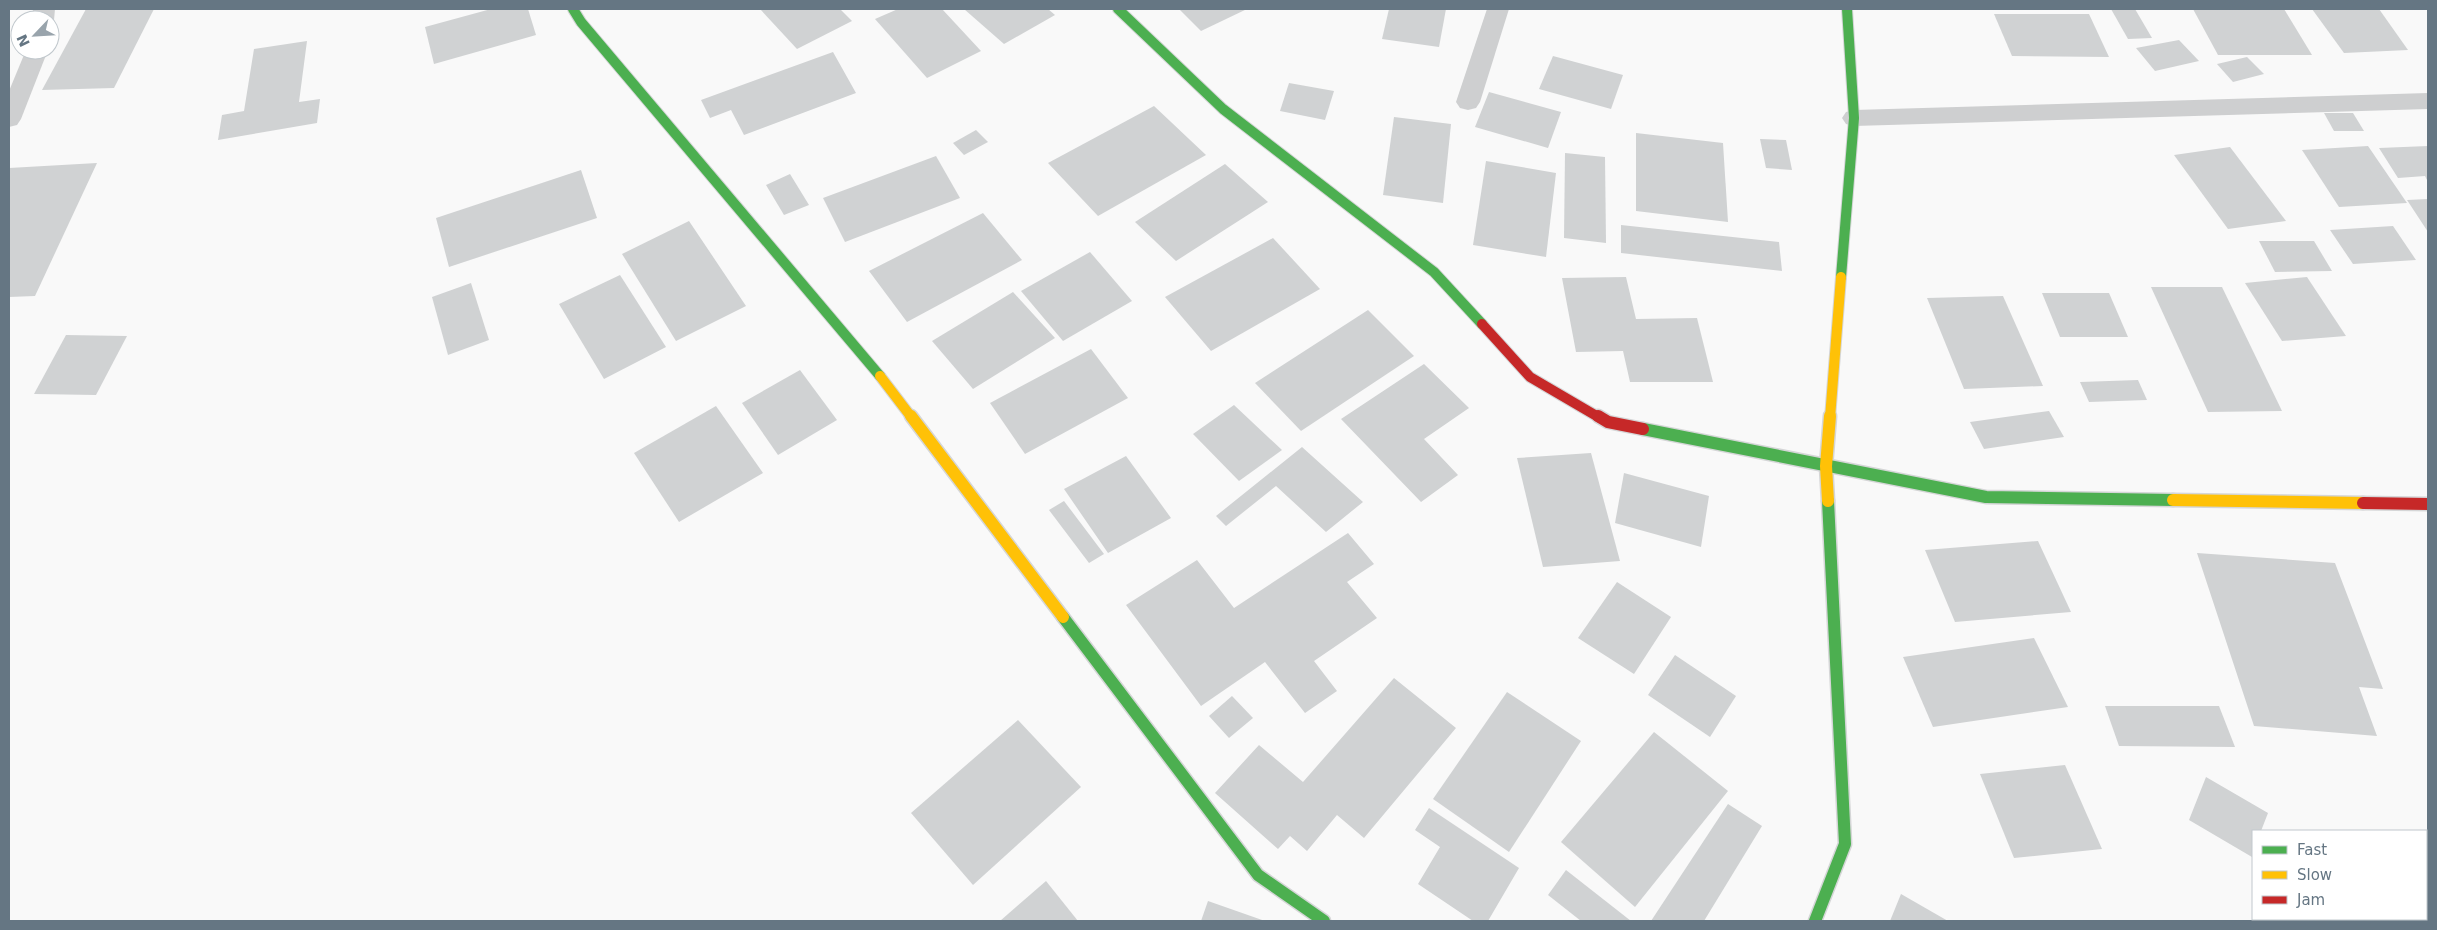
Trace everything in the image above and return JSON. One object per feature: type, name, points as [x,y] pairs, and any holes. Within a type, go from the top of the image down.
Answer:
[{"type":"street","points":[[573,9],[581,22],[888,385],[1258,875],[1324,921]]},
{"type":"street","points":[[1118,9],[1223,109],[1434,272],[1530,377],[1608,422],[1986,497],[2428,504]]},
{"type":"street","points":[[1468,102],[1498,9]]},
{"type":"street","points":[[1815,921],[1845,844],[1826,466],[1854,118],[1847,9]]},
{"type":"street","points":[[10,112],[33,60]]},
{"type":"street","points":[[1854,118],[2428,101]]},
{"type":"building","points":[[86,9],[154,9],[114,88],[42,90]]},
{"type":"building","points":[[491,9],[528,9],[536,35],[434,64],[425,27]]},
{"type":"building","points":[[760,9],[840,9],[852,21],[797,49]]},
{"type":"building","points":[[898,9],[942,9],[981,51],[927,78],[875,19]]},
{"type":"building","points":[[964,9],[1048,9],[1055,15],[1004,44]]},
{"type":"building","points":[[1179,9],[1247,9],[1201,31]]},
{"type":"building","points":[[1389,9],[1446,9],[1439,47],[1382,39]]},
{"type":"building","points":[[2111,9],[2135,9],[2152,38],[2128,39]]},
{"type":"building","points":[[2193,9],[2284,9],[2312,55],[2218,55]]},
{"type":"building","points":[[2312,9],[2379,9],[2408,50],[2344,53]]},
{"type":"building","points":[[1994,14],[2089,14],[2109,57],[2012,56]]},
{"type":"building","points":[[2179,40],[2199,61],[2155,71],[2136,48]]},
{"type":"building","points":[[307,41],[299,102],[320,99],[317,123],[218,140],[222,115],[244,111],[254,49]]},
{"type":"building","points":[[833,52],[856,93],[744,135],[731,110],[710,118],[701,100]]},
{"type":"building","points":[[1553,56],[1623,75],[1611,109],[1539,89]]},
{"type":"building","points":[[2247,57],[2264,74],[2233,82],[2217,64]]},
{"type":"building","points":[[1289,83],[1334,91],[1325,120],[1280,111]]},
{"type":"building","points":[[1489,92],[1561,112],[1548,148],[1475,127]]},
{"type":"building","points":[[1154,106],[1206,155],[1098,216],[1048,163]]},
{"type":"building","points":[[2324,113],[2353,113],[2364,131],[2334,131]]},
{"type":"building","points":[[1394,117],[1451,124],[1443,203],[1383,195]]},
{"type":"building","points":[[976,130],[988,142],[964,155],[953,143]]},
{"type":"building","points":[[1636,133],[1723,143],[1728,222],[1636,211]]},
{"type":"building","points":[[1760,139],[1786,140],[1792,170],[1766,168]]},
{"type":"building","points":[[2368,146],[2407,203],[2339,207],[2302,150]]},
{"type":"building","points":[[2428,146],[2428,182],[2425,176],[2398,178],[2379,148]]},
{"type":"building","points":[[2230,147],[2286,221],[2228,229],[2174,155]]},
{"type":"building","points":[[1565,153],[1605,157],[1606,243],[1564,238]]},
{"type":"building","points":[[936,156],[960,198],[845,242],[823,198]]},
{"type":"building","points":[[1486,161],[1556,173],[1546,257],[1473,245]]},
{"type":"building","points":[[97,163],[35,296],[9,297],[9,168]]},
{"type":"building","points":[[1225,164],[1268,202],[1176,261],[1135,222]]},
{"type":"building","points":[[581,170],[597,218],[449,267],[436,218]]},
{"type":"building","points":[[790,174],[809,205],[784,215],[766,185]]},
{"type":"building","points":[[2428,199],[2428,232],[2407,200]]},
{"type":"building","points":[[983,213],[1022,260],[907,322],[869,271]]},
{"type":"building","points":[[689,221],[746,306],[676,341],[622,254]]},
{"type":"building","points":[[1621,225],[1779,242],[1782,271],[1621,253]]},
{"type":"building","points":[[2393,226],[2416,260],[2353,264],[2330,230]]},
{"type":"building","points":[[1273,238],[1320,289],[1211,351],[1165,297]]},
{"type":"building","points":[[2259,241],[2314,241],[2332,271],[2275,272]]},
{"type":"building","points":[[1090,252],[1132,301],[1063,341],[1021,291]]},
{"type":"building","points":[[620,275],[666,347],[604,379],[559,304]]},
{"type":"building","points":[[1626,277],[1636,319],[1697,318],[1713,382],[1630,382],[1623,351],[1576,352],[1562,278]]},
{"type":"building","points":[[2307,277],[2346,336],[2282,341],[2245,283]]},
{"type":"building","points":[[471,283],[489,340],[448,355],[432,297]]},
{"type":"building","points":[[2151,287],[2222,287],[2282,411],[2208,412]]},
{"type":"building","points":[[1013,292],[1055,338],[973,389],[932,341]]},
{"type":"building","points":[[2042,293],[2109,293],[2128,337],[2060,337]]},
{"type":"building","points":[[2003,296],[2043,386],[1964,389],[1927,298]]},
{"type":"building","points":[[1368,310],[1414,356],[1301,431],[1255,383]]},
{"type":"building","points":[[66,335],[127,336],[96,395],[34,394]]},
{"type":"building","points":[[1091,349],[1128,398],[1025,454],[990,403]]},
{"type":"building","points":[[1424,364],[1469,408],[1424,439],[1458,475],[1421,502],[1341,419]]},
{"type":"building","points":[[800,370],[837,420],[778,455],[742,403]]},
{"type":"building","points":[[2138,380],[2147,400],[2089,402],[2080,382]]},
{"type":"building","points":[[1234,405],[1282,450],[1239,481],[1193,434]]},
{"type":"building","points":[[716,406],[763,473],[679,522],[634,453]]},
{"type":"building","points":[[2049,411],[2064,437],[1984,449],[1970,422]]},
{"type":"building","points":[[1302,447],[1363,502],[1326,532],[1276,486],[1226,526],[1216,516]]},
{"type":"building","points":[[1591,453],[1620,561],[1543,567],[1517,458]]},
{"type":"building","points":[[1126,456],[1171,518],[1108,553],[1064,489]]},
{"type":"building","points":[[1624,473],[1709,496],[1701,547],[1615,523]]},
{"type":"building","points":[[1064,501],[1104,554],[1089,563],[1049,510]]},
{"type":"building","points":[[1348,533],[1374,564],[1347,582],[1377,618],[1314,661],[1337,691],[1305,713],[1265,662],[1201,706],[1126,605],[1197,560],[1234,608]]},
{"type":"building","points":[[2038,541],[2071,612],[1955,622],[1925,550]]},
{"type":"building","points":[[2197,553],[2335,563],[2383,689],[2359,687],[2377,736],[2254,726]]},
{"type":"building","points":[[1617,582],[1671,617],[1634,674],[1578,638]]},
{"type":"building","points":[[2034,638],[2068,707],[1933,727],[1903,657]]},
{"type":"building","points":[[1675,655],[1736,696],[1710,737],[1648,695]]},
{"type":"building","points":[[1394,678],[1456,728],[1364,838],[1337,815],[1307,851],[1290,836],[1278,849],[1215,793],[1259,745],[1303,782]]},
{"type":"building","points":[[1507,692],[1581,741],[1509,852],[1433,799]]},
{"type":"building","points":[[1232,696],[1253,718],[1229,738],[1209,716]]},
{"type":"building","points":[[2105,706],[2219,706],[2235,747],[2119,746]]},
{"type":"building","points":[[1018,720],[1081,787],[973,885],[911,813]]},
{"type":"building","points":[[1654,732],[1728,791],[1635,907],[1561,842]]},
{"type":"building","points":[[2065,765],[2102,849],[2014,858],[1980,774]]},
{"type":"building","points":[[2206,777],[2268,813],[2261,830],[2252,830],[2252,857],[2189,820]]},
{"type":"building","points":[[1728,804],[1762,826],[1704,921],[1651,921]]},
{"type":"building","points":[[1429,808],[1519,868],[1488,921],[1473,921],[1418,884],[1440,847],[1415,830]]},
{"type":"building","points":[[1566,870],[1631,921],[1581,921],[1548,895]]},
{"type":"building","points":[[1046,881],[1078,921],[1000,921]]},
{"type":"building","points":[[1901,894],[1948,921],[1890,921]]},
{"type":"building","points":[[1208,901],[1265,921],[1201,921]]},
{"type":"traffic: fast","points":[[573,9],[581,22],[880,376]]},
{"type":"traffic: fast","points":[[1118,9],[1223,109],[1434,272],[1482,324]]},
{"type":"traffic: fast","points":[[1841,277],[1854,118],[1847,9]]},
{"type":"traffic: fast","points":[[1643,429],[1986,497],[2173,500]]},
{"type":"traffic: fast","points":[[1815,921],[1845,844],[1828,501]]},
{"type":"traffic: fast","points":[[1063,617],[1258,875],[1324,921]]},
{"type":"traffic: slow","points":[[1828,501],[1826,466],[1841,277]]},
{"type":"traffic: slow","points":[[880,376],[1063,617]]},
{"type":"traffic: slow","points":[[2173,500],[2363,503]]},
{"type":"traffic: jam","points":[[1482,324],[1530,377],[1608,422],[1643,429]]},
{"type":"traffic: jam","points":[[2363,503],[2428,504]]}]
